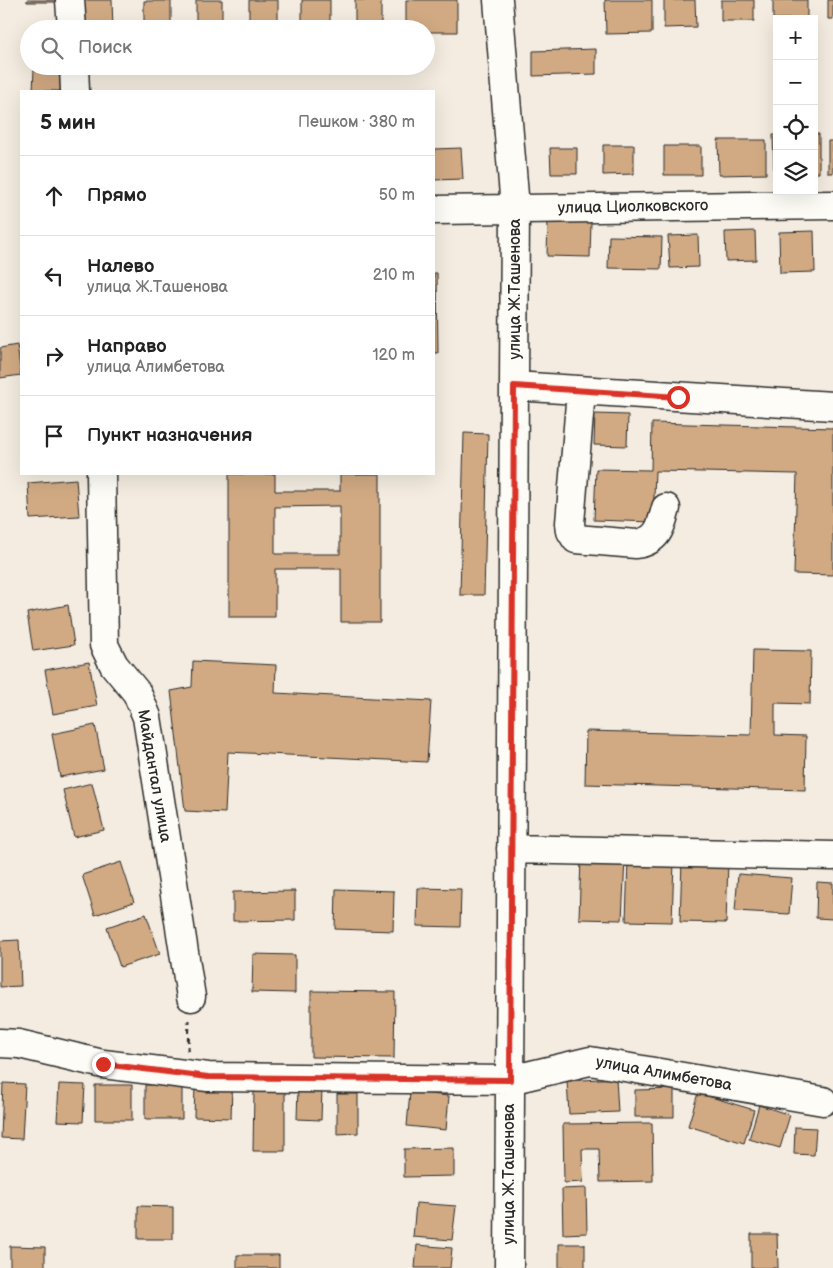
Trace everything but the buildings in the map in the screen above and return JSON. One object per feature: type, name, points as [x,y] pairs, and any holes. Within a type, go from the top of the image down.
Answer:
[{"type":"street","points":[[70,0],[71,20]]},
{"type":"street","name":"улица Ж.Ташенова","points":[[498,0],[515,208],[508,1268]]},
{"type":"street","points":[[75,75],[76,90]]},
{"type":"street","name":"улица Циолковского","points":[[435,210],[833,205]]},
{"type":"street","points":[[514,386],[833,406]]},
{"type":"street","points":[[581,391],[570,523],[573,535],[576,539],[636,544],[646,542],[662,527],[666,508]]},
{"type":"street","name":"Майдантал улица","points":[[102,475],[104,645],[114,665],[137,693],[147,717],[190,1006]]},
{"type":"street","points":[[511,849],[833,856]]},
{"type":"street","name":"улица Алимбетова","points":[[0,1043],[19,1044],[103,1064],[208,1077],[510,1080],[590,1061],[823,1101]]},
{"type":"path","points":[[188,1044],[190,1006]]},
{"type":"route","points":[[103,1064],[208,1077],[510,1080],[514,386],[678,397]]}]
